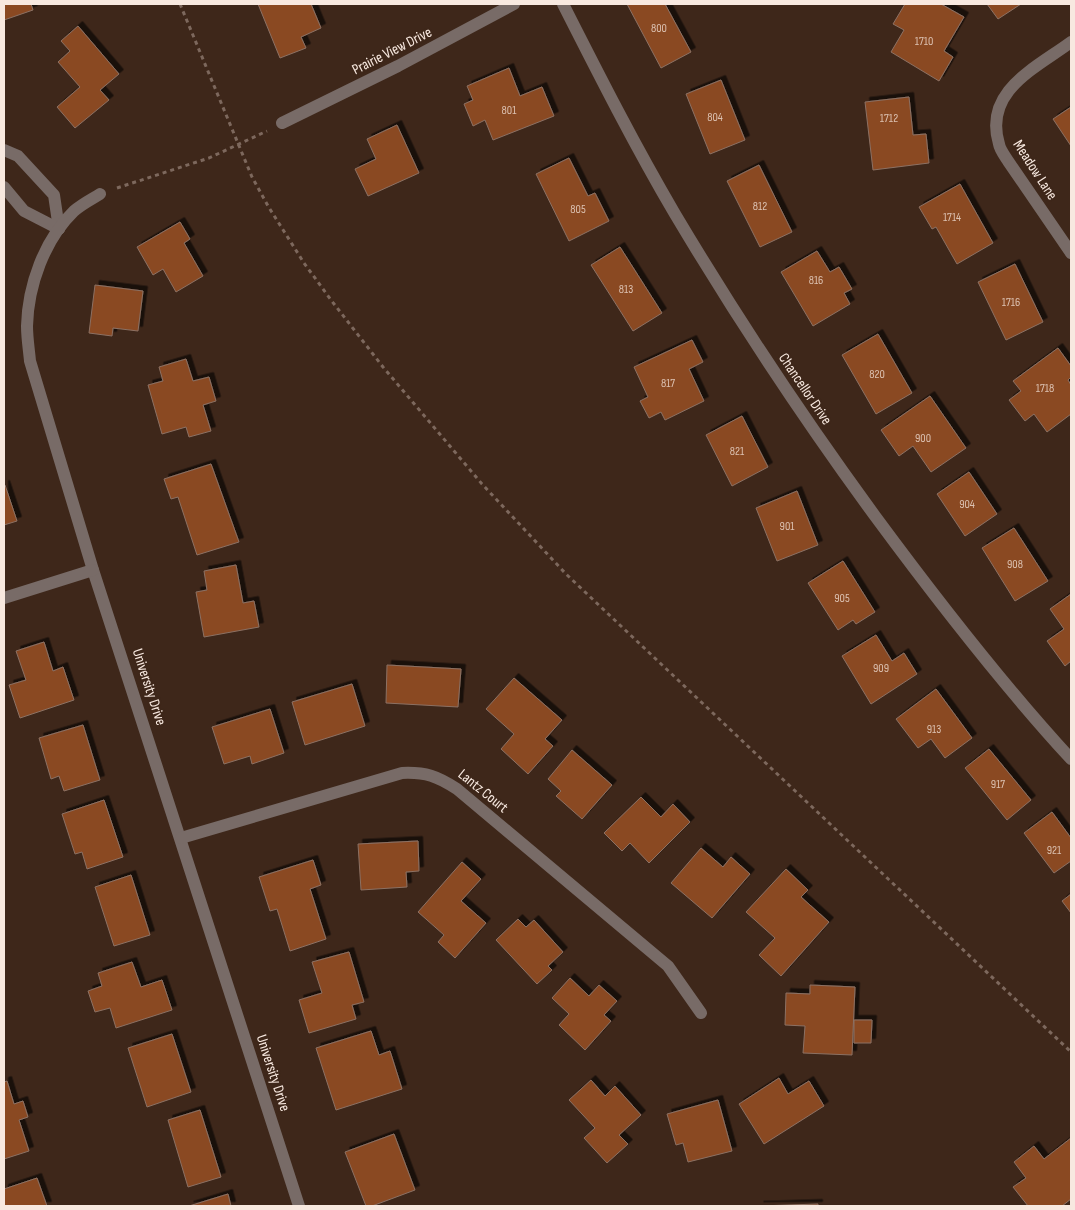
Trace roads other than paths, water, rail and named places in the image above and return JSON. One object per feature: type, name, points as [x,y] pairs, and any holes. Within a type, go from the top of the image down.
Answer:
[{"type":"street","name":"Prairie View Drive","points":[[282,123],[398,66],[514,4]]},
{"type":"street","name":"Chancellor Drive","points":[[563,4],[615,106],[674,212],[746,329],[820,441],[913,568],[987,661],[1071,759]]},
{"type":"street","name":"Meadow Lane","points":[[1071,42],[1012,85],[1000,103],[995,124],[999,145],[1008,161],[1071,253]]},
{"type":"street","points":[[4,150],[18,156],[54,195],[59,229]]},
{"type":"street","points":[[4,187],[24,211],[59,229]]},
{"type":"street","name":"University Drive","points":[[100,194],[75,211],[59,229],[41,261],[31,293],[27,327],[30,361],[93,570],[299,1206]]},
{"type":"street","points":[[4,598],[93,570]]},
{"type":"street","name":"Lantz Court","points":[[181,838],[402,773],[421,772],[440,778],[457,789],[668,966],[701,1013]]}]
